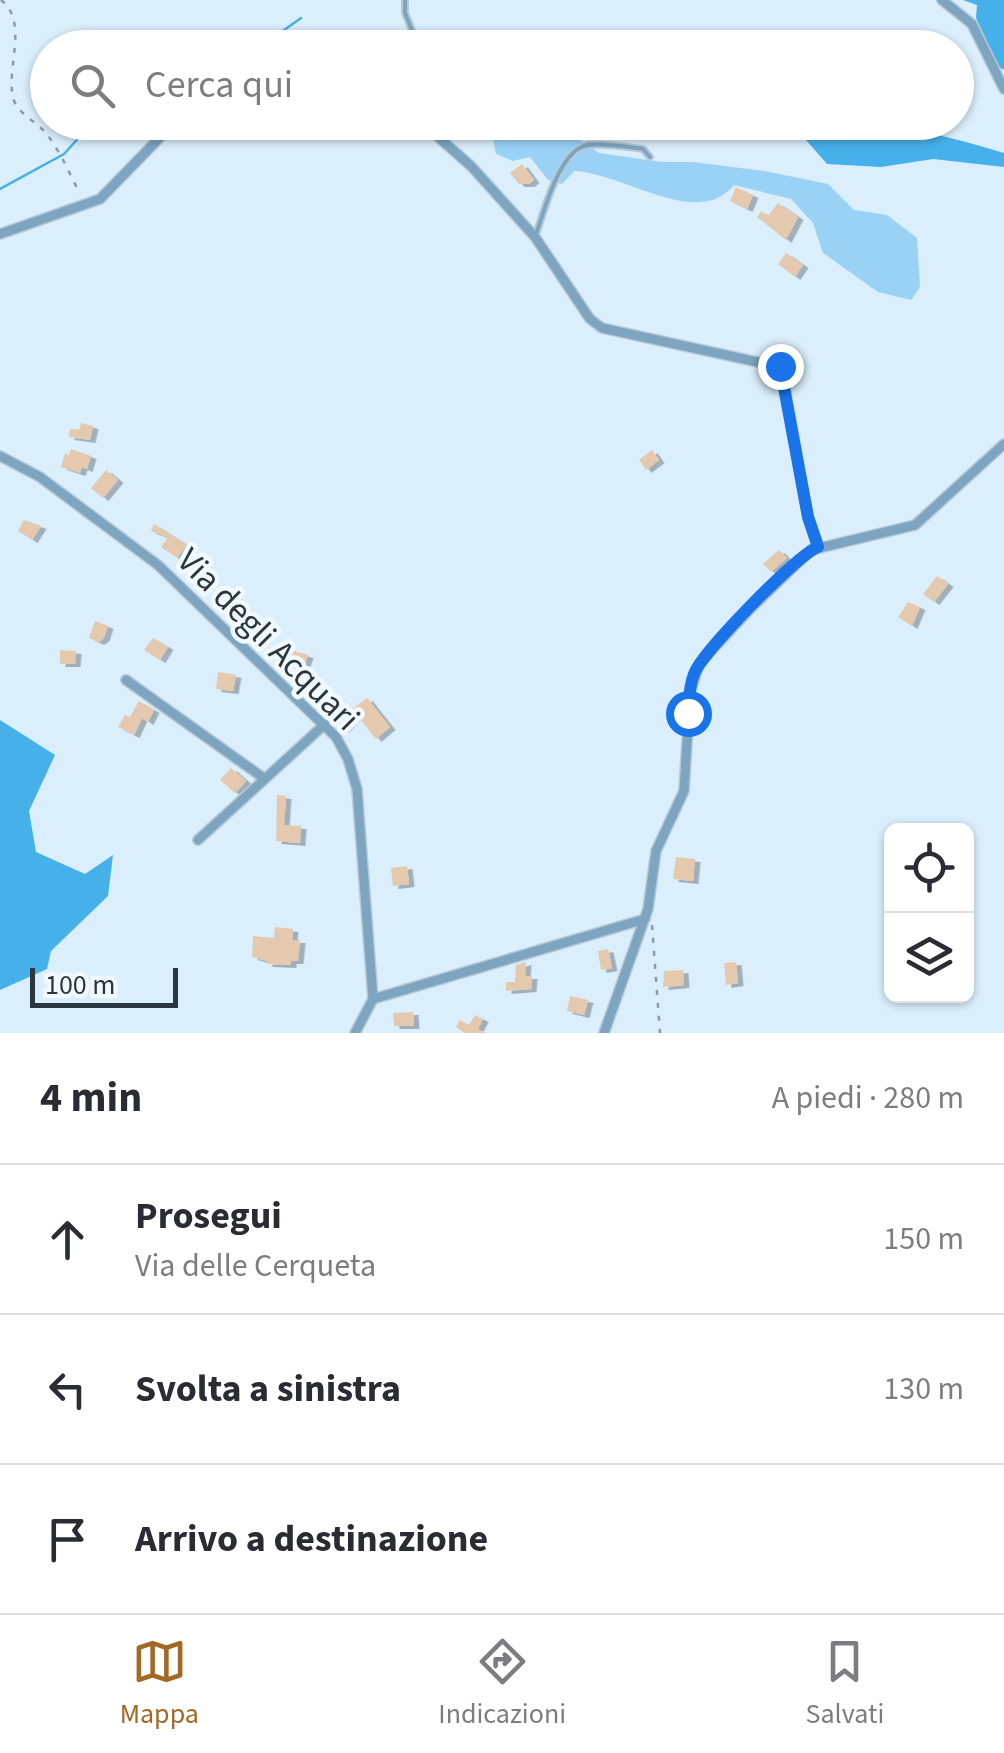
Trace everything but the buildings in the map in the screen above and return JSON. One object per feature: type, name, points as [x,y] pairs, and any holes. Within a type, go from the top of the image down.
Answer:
[{"type":"street","points":[[942,0],[972,24],[1004,89]]},
{"type":"street","points":[[0,234],[100,199],[157,140]]},
{"type":"street","points":[[441,140],[536,237],[590,319],[602,328],[780,366],[808,517],[818,547]]},
{"type":"street","points":[[604,1033],[645,919],[655,854],[685,785],[694,673],[805,554],[818,547],[912,526],[1004,444]]},
{"type":"street","name":"Via degli Acquari","points":[[0,456],[40,477],[158,565],[325,724],[345,753],[357,790],[373,999]]},
{"type":"street","points":[[126,680],[265,779]]},
{"type":"street","points":[[198,840],[325,724]]},
{"type":"street","points":[[355,1033],[373,999],[645,919]]},
{"type":"lane","points":[[405,0],[404,13],[412,30]]},
{"type":"lane","points":[[536,237],[560,171],[576,149],[586,145],[643,148],[650,157]]},
{"type":"path","points":[[1,0],[14,19],[14,103],[30,118]]},
{"type":"path","points":[[49,140],[85,204]]},
{"type":"path","points":[[645,919],[652,921],[660,1033]]},
{"type":"shaded area","points":[[963,0],[1004,0],[1004,70],[997,66],[976,18],[977,5]]},
{"type":"shaded area","points":[[493,140],[580,140],[599,153],[765,171],[828,184],[854,210],[887,215],[917,238],[920,287],[911,300],[878,292],[823,253],[813,223],[791,199],[734,185],[719,197],[701,202],[681,201],[574,171],[562,184],[548,180],[530,157],[513,161],[496,154]]},
{"type":"shaded area","points":[[806,140],[957,140],[1004,153],[1004,167],[933,159],[881,167],[827,164]]},
{"type":"shaded area","points":[[0,720],[55,755],[29,811],[36,852],[85,874],[113,855],[108,896],[51,951],[47,969],[0,990]]},
{"type":"waterway","points":[[284,30],[301,18]]},
{"type":"waterway","points":[[0,189],[64,154],[77,140]]},
{"type":"route","points":[[688,713],[691,682],[699,664],[805,554],[818,547],[808,517],[780,366]]}]
